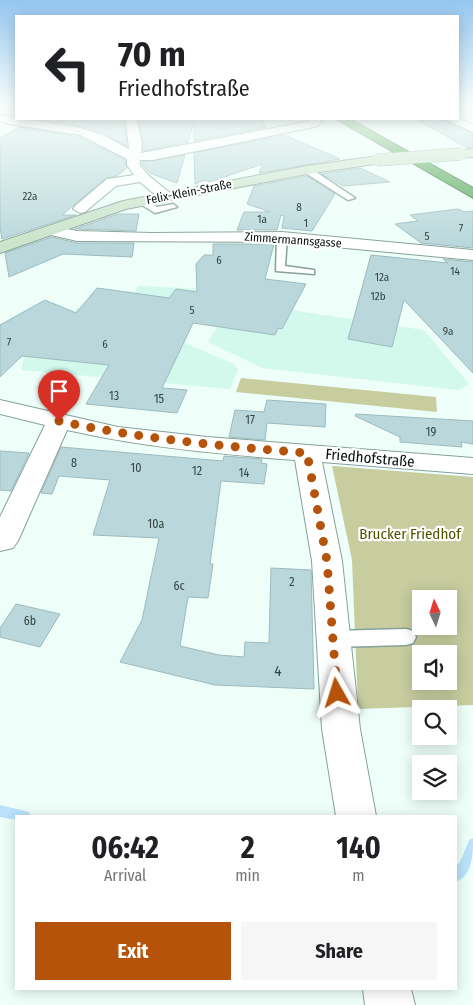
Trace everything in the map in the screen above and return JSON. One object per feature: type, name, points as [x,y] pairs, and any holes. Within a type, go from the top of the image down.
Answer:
[{"type":"highway","points":[[398,151],[473,194]]},
{"type":"highway","points":[[421,151],[472,178]]},
{"type":"street","points":[[123,151],[133,157],[153,156],[179,151]]},
{"type":"street","points":[[134,151],[133,165],[142,178],[162,197]]},
{"type":"street","name":"Felix-Klein-Straße","points":[[0,248],[52,231],[102,211],[142,201],[307,170],[376,160],[467,154]]},
{"type":"street","points":[[80,209],[112,182],[142,178]]},
{"type":"street","name":"Zimmermannsgasse","points":[[52,231],[77,236],[151,238],[282,237],[473,255]]},
{"type":"street","name":"Friedhofstraße","points":[[0,407],[118,434],[198,444],[473,466]]},
{"type":"street","points":[[0,541],[3,541],[59,421]]},
{"type":"street","points":[[307,453],[327,561],[341,729],[356,815]]},
{"type":"street","points":[[387,990],[390,1005]]},
{"type":"lane","points":[[307,170],[351,198]]},
{"type":"lane","points":[[282,237],[280,269],[310,272]]},
{"type":"lane","points":[[332,639],[406,637]]},
{"type":"shaded area","points":[[138,286],[230,290],[224,300],[424,330],[469,384],[458,390],[262,368],[208,342],[218,325],[124,309]]},
{"type":"shaded area","points":[[77,308],[137,322],[234,364],[238,370],[230,389],[21,370],[30,334],[68,319]]},
{"type":"green space","points":[[241,378],[436,397],[437,412],[236,392]]},
{"type":"green space","name":"Brucker Friedhof","points":[[332,466],[473,477],[473,705],[457,706],[457,700],[412,700],[412,707],[358,709],[352,560]]},
{"type":"building","points":[[0,151],[107,151],[125,160],[127,168],[117,176],[106,178],[62,215],[76,215],[2,239],[0,228]]},
{"type":"building","points":[[205,151],[321,151],[340,159],[259,173],[263,164],[209,182],[205,180],[195,184],[194,153]]},
{"type":"building","points":[[185,155],[177,183],[149,173],[142,164],[142,162]]},
{"type":"building","points":[[360,168],[390,182],[343,186],[322,174]]},
{"type":"building","points":[[307,176],[335,194],[312,231],[282,228],[284,216],[281,215],[277,230],[237,230],[244,212],[270,212],[247,204],[254,186]]},
{"type":"building","points":[[458,209],[464,212],[473,211],[473,248],[421,243],[395,224],[418,221],[410,215]]},
{"type":"building","points":[[118,214],[139,214],[136,231],[75,229]]},
{"type":"building","points":[[52,237],[77,243],[134,243],[132,257],[63,254],[9,277],[5,253]]},
{"type":"building","points":[[213,244],[274,244],[265,279],[306,284],[282,329],[278,328],[275,335],[193,323],[162,388],[187,390],[177,413],[86,404],[109,365],[22,356],[0,377],[0,325],[45,300],[76,313],[97,288],[169,298],[176,289],[197,292],[196,264],[204,255],[213,255]]},
{"type":"building","points":[[371,255],[448,263],[443,259],[473,262],[473,373],[404,300],[392,347],[348,339]]},
{"type":"building","points":[[267,400],[326,404],[325,427],[267,423],[265,440],[229,437],[235,410],[264,412]]},
{"type":"building","points":[[356,414],[473,421],[473,444],[461,442],[462,447],[400,442],[400,437],[355,416]]},
{"type":"building","points":[[61,447],[223,461],[224,456],[262,459],[261,463],[267,464],[264,484],[221,481],[210,564],[213,564],[208,598],[188,597],[180,646],[219,655],[244,657],[245,642],[269,643],[271,568],[311,570],[314,689],[215,685],[120,662],[142,620],[159,538],[93,535],[110,480],[59,476],[52,494],[41,493]]},
{"type":"building","points":[[0,451],[29,453],[11,491],[0,490]]},
{"type":"building","points":[[16,604],[60,614],[40,647],[0,637],[0,628]]},
{"type":"waterway","points":[[0,811],[20,815]]},
{"type":"waterway","points":[[457,875],[464,866],[473,844]]},
{"type":"route","points":[[59,421],[118,434],[171,441],[307,453],[327,561],[337,693]]}]
